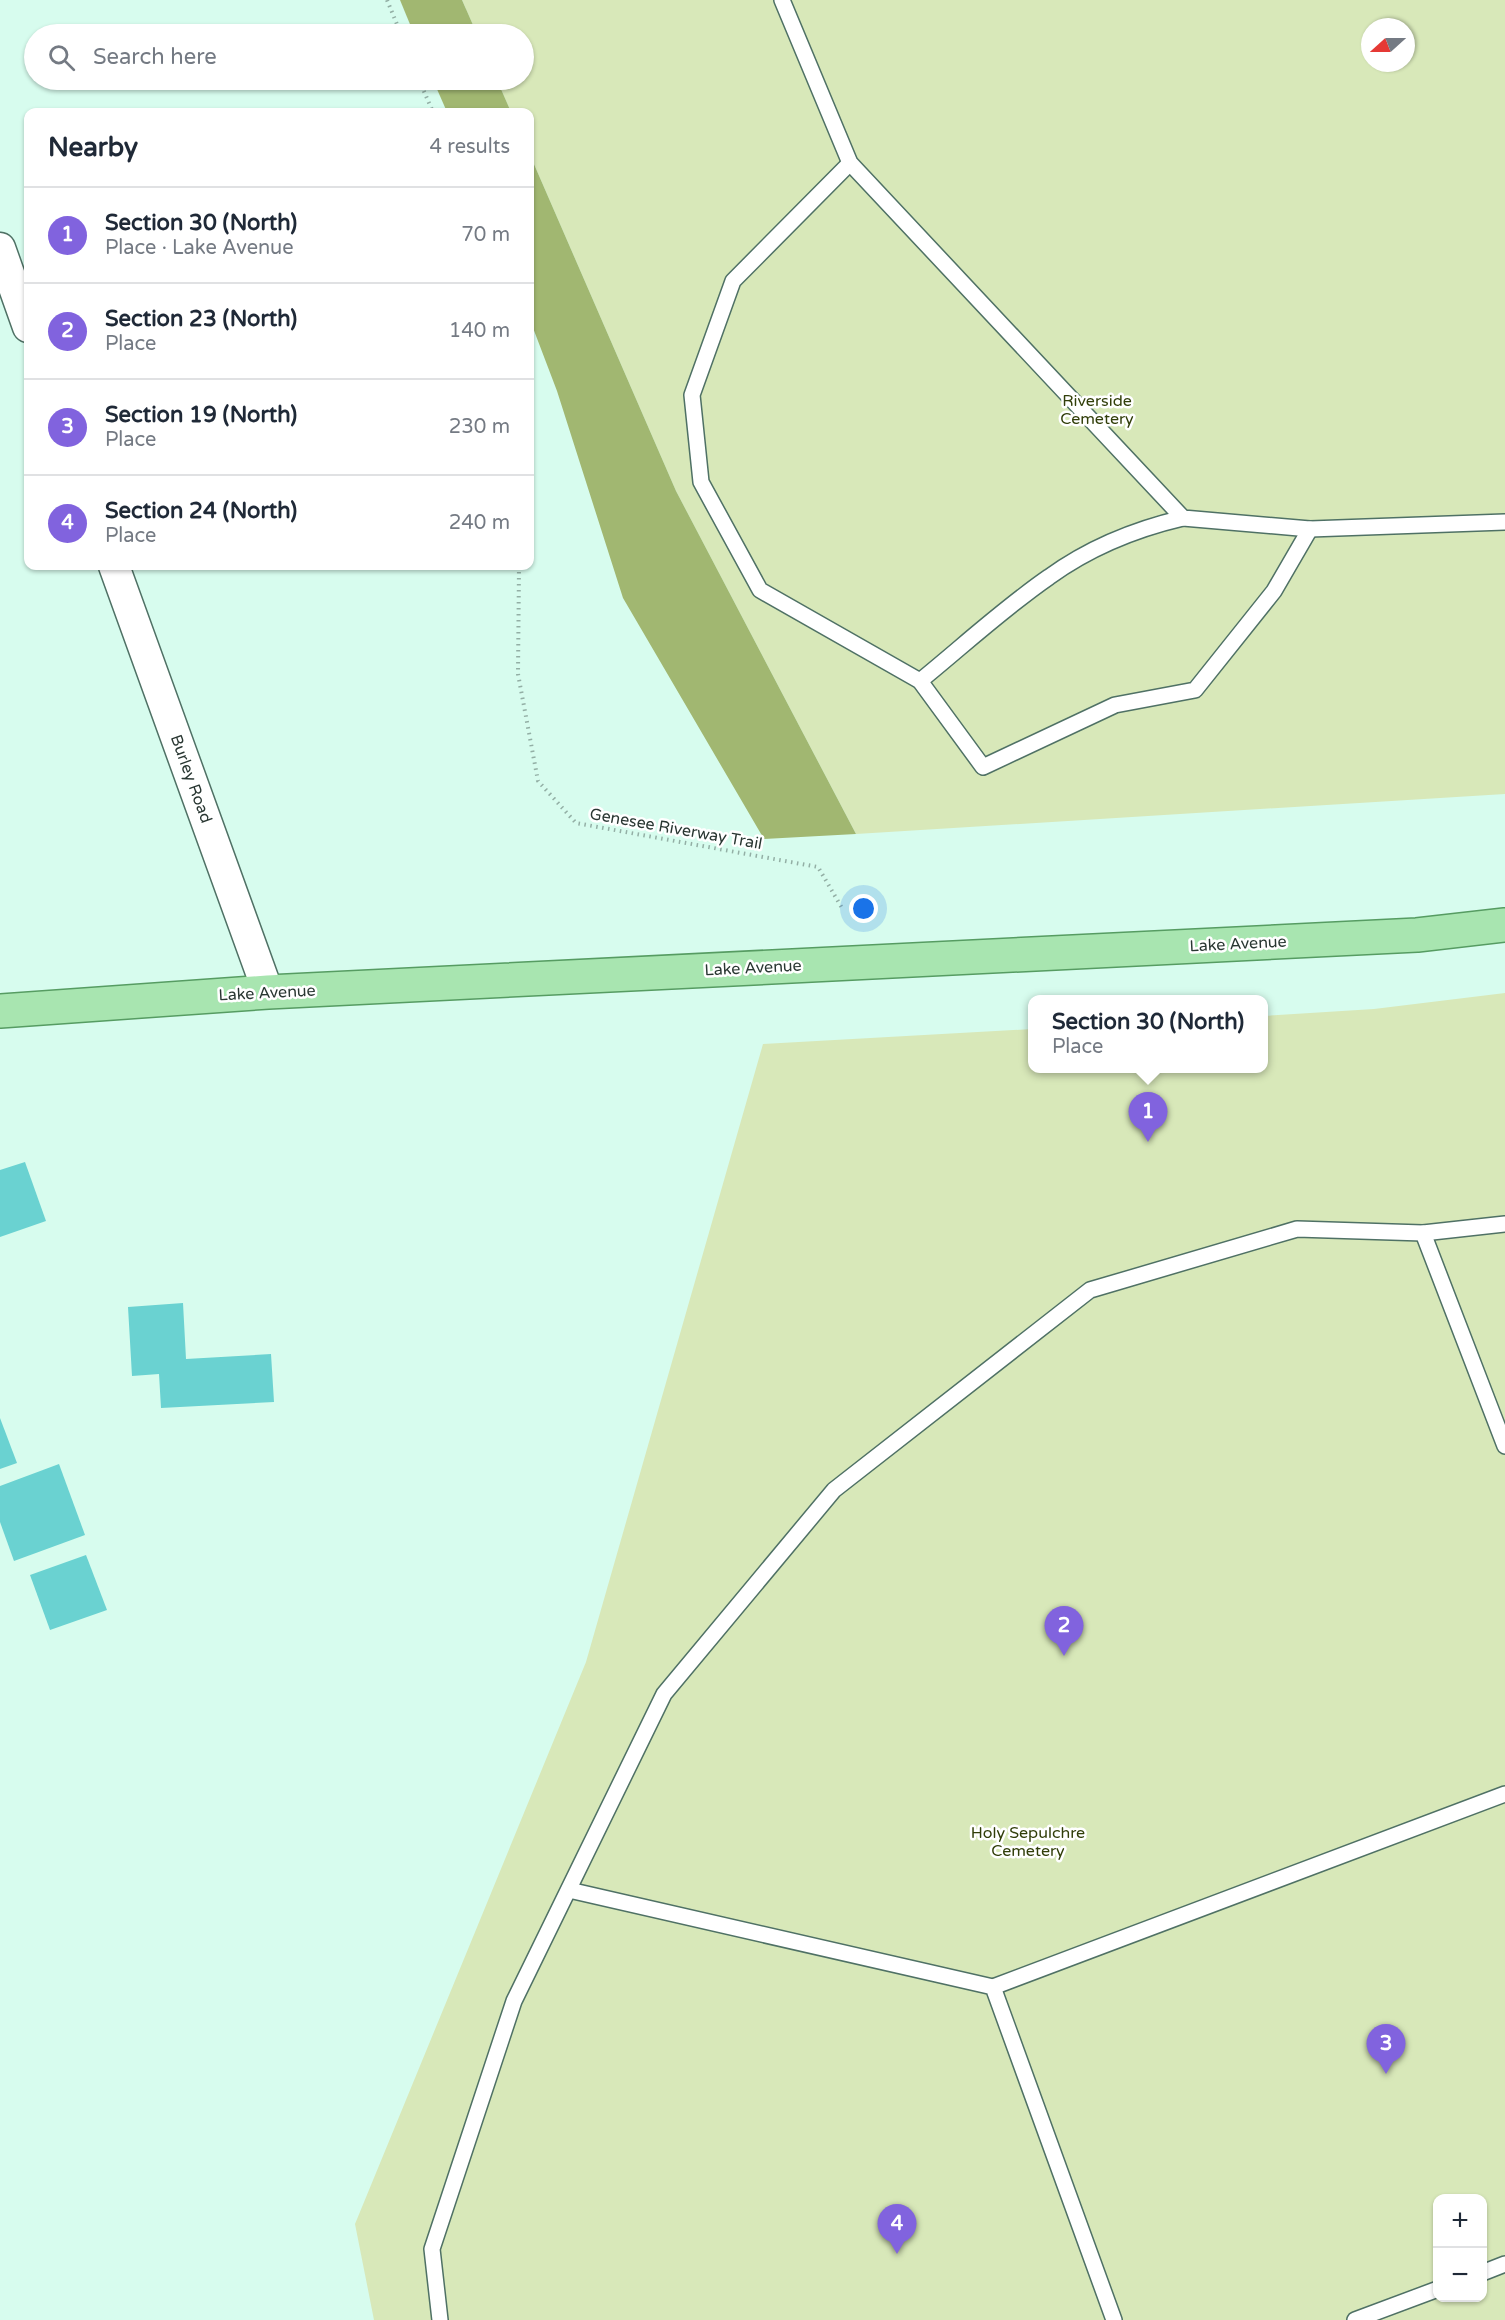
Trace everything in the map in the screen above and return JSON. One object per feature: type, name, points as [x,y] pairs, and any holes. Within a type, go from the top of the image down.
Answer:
[{"type":"main road","name":"Lake Avenue","points":[[0,1011],[268,992],[1417,935],[1505,925]]},
{"type":"street","points":[[0,248],[24,316]]},
{"type":"street","name":"Burley Road","points":[[115,570],[268,992]]},
{"type":"lane","points":[[782,0],[850,163],[1183,518]]},
{"type":"lane","points":[[850,163],[733,281],[692,395],[701,482],[760,590],[920,681],[983,767],[1115,705],[1196,690],[1274,591],[1310,529]]},
{"type":"lane","points":[[920,681],[1049,576],[1085,555],[1152,525],[1183,518],[1310,529],[1505,522]]},
{"type":"lane","points":[[440,2320],[432,2249],[514,2001],[664,1694],[834,1490],[1090,1290],[1297,1229],[1424,1233],[1505,1224]]},
{"type":"lane","points":[[1424,1233],[1505,1446]]},
{"type":"lane","points":[[569,1890],[993,1986],[1505,1794]]},
{"type":"lane","points":[[993,1986],[1114,2320]]},
{"type":"lane","points":[[1487,2271],[1505,2265]]},
{"type":"lane","points":[[1355,2320],[1433,2291]]},
{"type":"path","points":[[387,0],[397,24]]},
{"type":"path","points":[[423,90],[431,108]]},
{"type":"path","name":"Genesee Riverway Trail","points":[[519,570],[518,674],[538,781],[576,823],[818,867],[842,908]]},
{"type":"green space","points":[[400,0],[462,0],[473,24],[410,24]]},
{"type":"green space","name":"Riverside Cemetery","points":[[462,0],[1505,0],[1505,794],[856,834],[676,491],[534,164],[534,108],[509,108],[501,90],[534,90],[534,24],[473,24]]},
{"type":"green space","points":[[437,90],[501,90],[509,108],[445,108]]},
{"type":"green space","points":[[534,164],[676,491],[856,834],[764,839],[623,598],[557,391],[534,331]]},
{"type":"green space","name":"Holy Sepulchre Cemetery","points":[[1505,993],[1505,2320],[374,2320],[355,2224],[586,1662],[763,1044],[1028,1029],[1028,1073],[1268,1073],[1268,1016],[1374,1009]]},
{"type":"building","points":[[25,1162],[46,1221],[0,1237],[0,1170]]},
{"type":"building","points":[[183,1303],[186,1359],[271,1354],[274,1402],[161,1408],[159,1374],[132,1376],[128,1307]]},
{"type":"building","points":[[0,1418],[17,1463],[0,1469]]},
{"type":"building","points":[[59,1464],[85,1535],[14,1561],[0,1522],[0,1486]]},
{"type":"building","points":[[86,1555],[107,1610],[50,1630],[30,1575]]},
{"type":"place","name":"Section 30 (North)","points":[[1148,1142]]},
{"type":"place","name":"Section 23 (North)","points":[[1064,1656]]},
{"type":"place","name":"Section 19 (North)","points":[[1386,2074]]},
{"type":"place","name":"Section 24 (North)","points":[[897,2254]]}]
